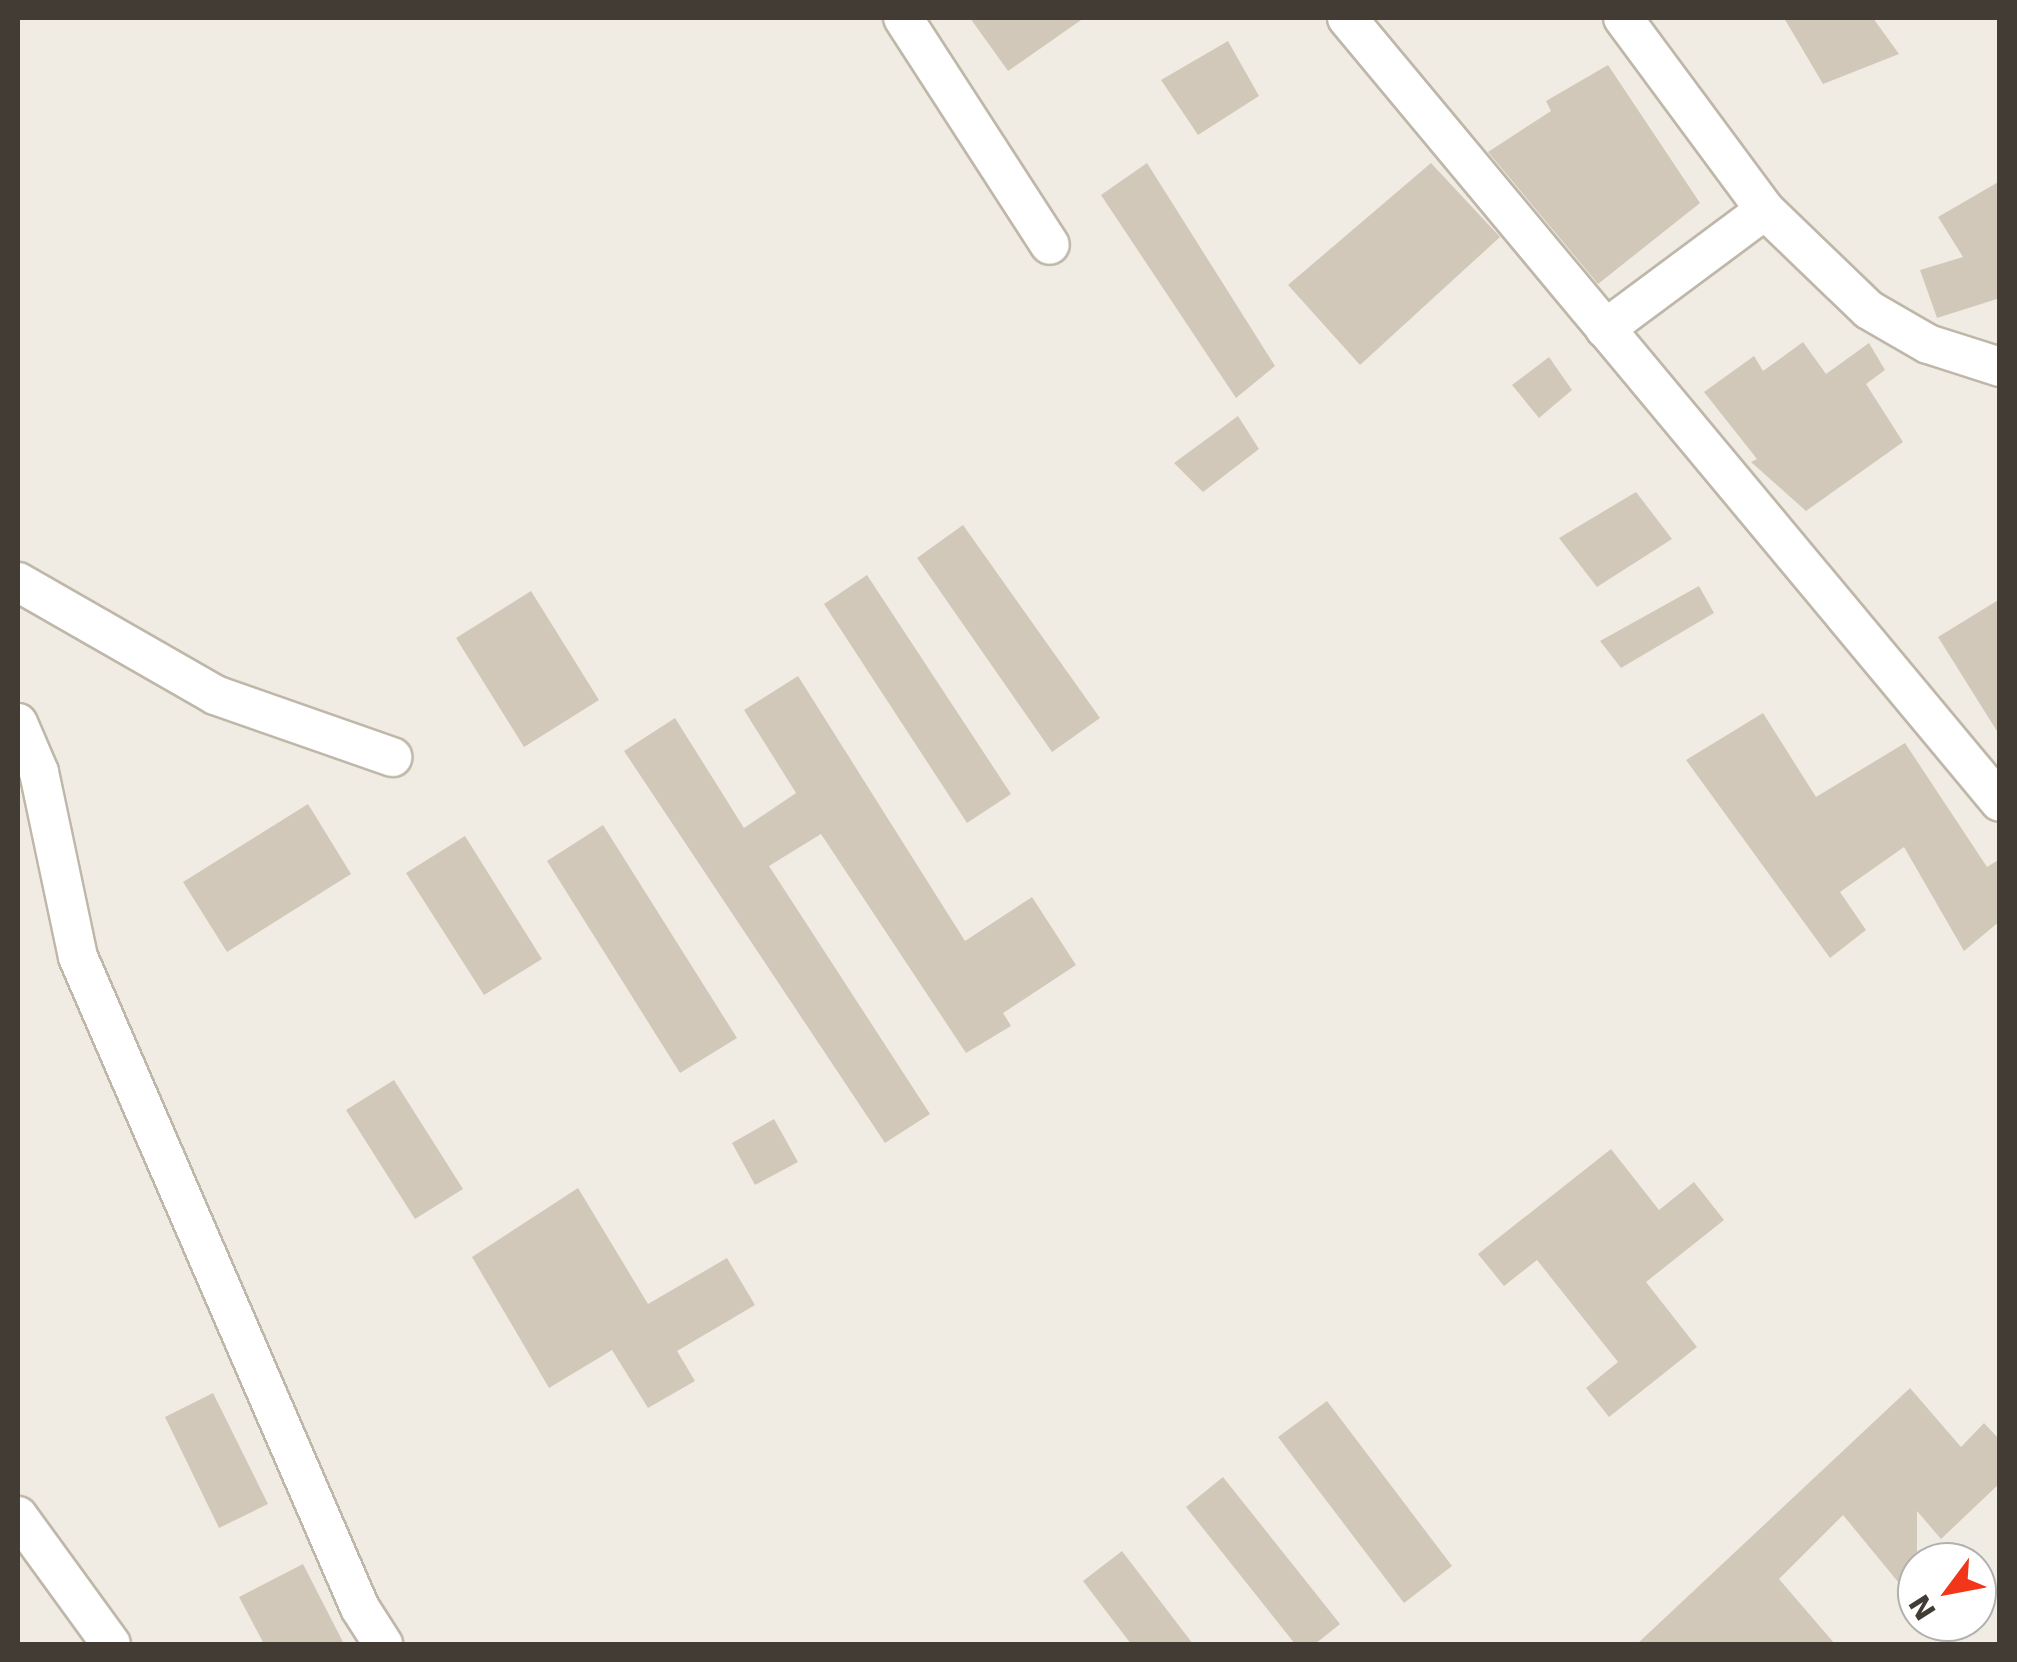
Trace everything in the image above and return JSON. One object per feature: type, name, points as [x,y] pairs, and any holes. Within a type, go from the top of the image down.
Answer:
[{"type":"street","points":[[902,18],[1050,245]]},
{"type":"street","points":[[1347,18],[2000,802]]},
{"type":"street","points":[[1623,18],[1765,210],[1868,310],[1928,344],[2000,368]]},
{"type":"street","points":[[1606,329],[1765,210]]},
{"type":"street","points":[[18,582],[215,695],[392,758]]},
{"type":"street","points":[[18,724],[39,772],[78,957],[360,1608],[383,1644]]},
{"type":"street","points":[[22,1532],[111,1644]]},
{"type":"building","points":[[970,18],[1084,18],[1008,71]]},
{"type":"building","points":[[1784,18],[1873,18],[1899,54],[1823,84]]},
{"type":"building","points":[[1228,41],[1259,96],[1198,135],[1161,80]]},
{"type":"building","points":[[1608,65],[1700,203],[1598,284],[1488,152],[1551,111],[1546,101]]},
{"type":"building","points":[[1147,163],[1275,366],[1236,398],[1101,195]]},
{"type":"building","points":[[1431,163],[1500,237],[1360,365],[1288,285]]},
{"type":"building","points":[[2000,181],[2000,298],[1937,318],[1920,270],[1963,257],[1938,217]]},
{"type":"building","points":[[1803,342],[1826,374],[1869,343],[1885,370],[1866,384],[1903,442],[1806,511],[1751,462],[1757,459],[1704,392],[1754,356],[1763,371]]},
{"type":"building","points":[[1549,357],[1572,390],[1539,418],[1512,385]]},
{"type":"building","points":[[1238,416],[1259,449],[1203,492],[1174,463]]},
{"type":"building","points":[[1636,492],[1672,539],[1597,587],[1559,538]]},
{"type":"building","points":[[963,525],[1100,718],[1052,752],[917,558]]},
{"type":"building","points":[[867,575],[1011,794],[967,823],[824,604]]},
{"type":"building","points":[[1699,586],[1714,613],[1621,668],[1600,641]]},
{"type":"building","points":[[531,591],[599,700],[524,747],[456,638]]},
{"type":"building","points":[[2000,599],[2000,736],[1938,637]]},
{"type":"building","points":[[798,676],[965,941],[1032,897],[1076,965],[1003,1013],[1011,1026],[966,1053],[821,834],[769,866],[930,1114],[885,1143],[624,751],[675,718],[744,828],[796,793],[744,710]]},
{"type":"building","points":[[1763,713],[1816,797],[1905,743],[1987,867],[2000,859],[2000,921],[1964,951],[1904,847],[1840,892],[1866,930],[1830,958],[1686,760]]},
{"type":"building","points":[[308,804],[351,874],[227,952],[183,882]]},
{"type":"building","points":[[603,825],[737,1038],[680,1073],[547,861]]},
{"type":"building","points":[[465,836],[542,959],[484,995],[406,873]]},
{"type":"building","points":[[394,1080],[463,1189],[415,1219],[346,1110]]},
{"type":"building","points":[[774,1119],[798,1162],[755,1185],[732,1143]]},
{"type":"building","points":[[1611,1149],[1659,1210],[1694,1182],[1724,1220],[1646,1282],[1697,1347],[1609,1417],[1586,1388],[1618,1362],[1537,1260],[1504,1286],[1478,1254]]},
{"type":"building","points":[[578,1188],[648,1304],[727,1258],[755,1305],[677,1351],[695,1381],[648,1408],[612,1350],[549,1388],[472,1257]]},
{"type":"building","points":[[1910,1388],[1961,1447],[1984,1423],[2000,1440],[2000,1483],[1941,1539],[1917,1511],[1917,1542],[1897,1542],[1897,1581],[1843,1515],[1779,1579],[1835,1644],[1637,1644]]},
{"type":"building","points":[[213,1393],[268,1504],[219,1528],[165,1417]]},
{"type":"building","points":[[1327,1401],[1452,1566],[1404,1603],[1278,1437]]},
{"type":"building","points":[[1223,1477],[1340,1624],[1315,1644],[1295,1644],[1186,1507]]},
{"type":"building","points":[[1122,1551],[1193,1644],[1131,1644],[1083,1581]]},
{"type":"building","points":[[303,1564],[344,1644],[264,1644],[239,1597]]}]
